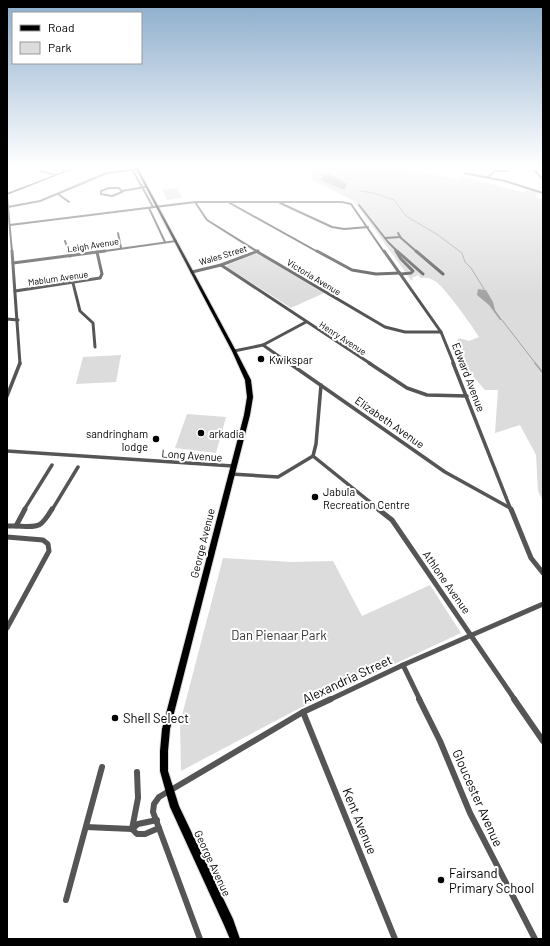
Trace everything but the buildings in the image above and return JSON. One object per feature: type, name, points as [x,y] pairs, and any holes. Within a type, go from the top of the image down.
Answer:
[{"type":"main road","name":"George Avenue","points":[[157,209],[176,241],[234,351],[248,380],[250,397],[247,415],[230,474],[166,729],[164,751],[164,771],[175,807],[235,939]]},
{"type":"street","points":[[7,396],[21,363],[8,209]]},
{"type":"street","points":[[10,225],[139,209]]},
{"type":"street","points":[[149,209],[165,242]]},
{"type":"street","name":"Victoria Avenue","points":[[200,209],[209,222],[390,329],[414,334],[441,332]]},
{"type":"street","points":[[239,209],[352,270],[376,274],[411,273],[413,271],[399,257],[395,249]]},
{"type":"street","points":[[293,209],[327,226],[344,229],[368,227]]},
{"type":"street","name":"Edward Avenue","points":[[355,209],[441,332],[531,558],[543,573]]},
{"type":"street","points":[[362,209],[395,249],[423,274]]},
{"type":"street","points":[[118,233],[121,248]]},
{"type":"street","points":[[398,233],[443,274]]},
{"type":"street","points":[[385,238],[400,236]]},
{"type":"street","points":[[65,241],[70,256]]},
{"type":"street","name":"Leigh Avenue","points":[[8,262],[12,263],[70,256],[176,241]]},
{"type":"street","name":"Wales Street","points":[[192,272],[221,265],[258,251]]},
{"type":"street","name":"Mablum Avenue","points":[[15,291],[96,280],[102,276],[97,252]]},
{"type":"street","points":[[399,257],[405,257]]},
{"type":"street","name":"Henry Avenue","points":[[221,265],[407,388],[427,395],[467,396]]},
{"type":"street","points":[[73,283],[80,311],[93,323],[95,347]]},
{"type":"street","points":[[7,319],[18,320]]},
{"type":"street","points":[[234,351],[263,345],[306,322]]},
{"type":"street","name":"Elizabeth Avenue","points":[[263,345],[445,472],[510,508]]},
{"type":"street","points":[[230,474],[278,477],[313,456],[316,444],[321,385]]},
{"type":"street","name":"Long Avenue","points":[[7,451],[233,466]]},
{"type":"street","name":"Athlone Avenue","points":[[313,456],[392,520],[543,741]]},
{"type":"street","points":[[16,526],[52,465]]},
{"type":"street","points":[[7,526],[38,527],[43,524],[78,467]]},
{"type":"street","points":[[7,537],[39,539],[48,544],[49,551],[8,625]]},
{"type":"street","name":"Alexandria Street","points":[[157,820],[153,812],[154,804],[159,797],[303,712],[403,665],[543,604]]},
{"type":"street","name":"Gloucester Avenue","points":[[403,665],[440,742],[470,813],[535,939]]},
{"type":"street","name":"Kent Avenue","points":[[303,712],[395,939]]},
{"type":"street","points":[[66,900],[102,767]]},
{"type":"street","points":[[132,829],[138,798],[137,772]]},
{"type":"street","points":[[86,827],[132,829],[138,824],[157,820],[200,939]]},
{"type":"street","points":[[132,829],[137,834],[145,834],[159,828]]},
{"type":"green space","points":[[360,209],[543,209],[543,501],[538,491],[536,455],[520,425],[495,433],[498,390],[485,390],[471,374],[457,341],[459,338],[469,341],[479,337],[458,307],[439,284],[432,279],[421,278],[418,275],[411,280]]},
{"type":"green space","points":[[258,254],[324,293],[291,308],[227,267],[227,265]]},
{"type":"green space","points":[[121,355],[116,382],[76,384],[83,357]]},
{"type":"green space","name":"arkadia","points":[[187,414],[226,417],[216,453],[175,448]]},
{"type":"green space","name":"Dan Pienaar Park","points":[[223,558],[292,562],[333,561],[362,616],[430,585],[461,633],[300,708],[181,771],[180,723]]},
{"type":"shaded area","points":[[478,289],[486,290],[493,302],[495,310],[502,320],[500,320],[489,305],[477,295]]},
{"type":"waterway","points":[[401,209],[406,216],[438,235],[462,253],[465,262],[471,268],[484,289]]},
{"type":"waterway","points":[[502,320],[536,364]]},
{"type":"waterway","points":[[535,363],[543,373]]},
{"type":"place","name":"Kwikspar","points":[[261,359]]},
{"type":"place","name":"arkadia","points":[[201,433]]},
{"type":"place","name":"sandringham lodge","points":[[156,439]]},
{"type":"place","name":"Jabula Recreation Centre","points":[[315,497]]},
{"type":"place","name":"Shell Select","points":[[115,718]]},
{"type":"place","name":"Fairsand Primary School","points":[[441,880]]}]
